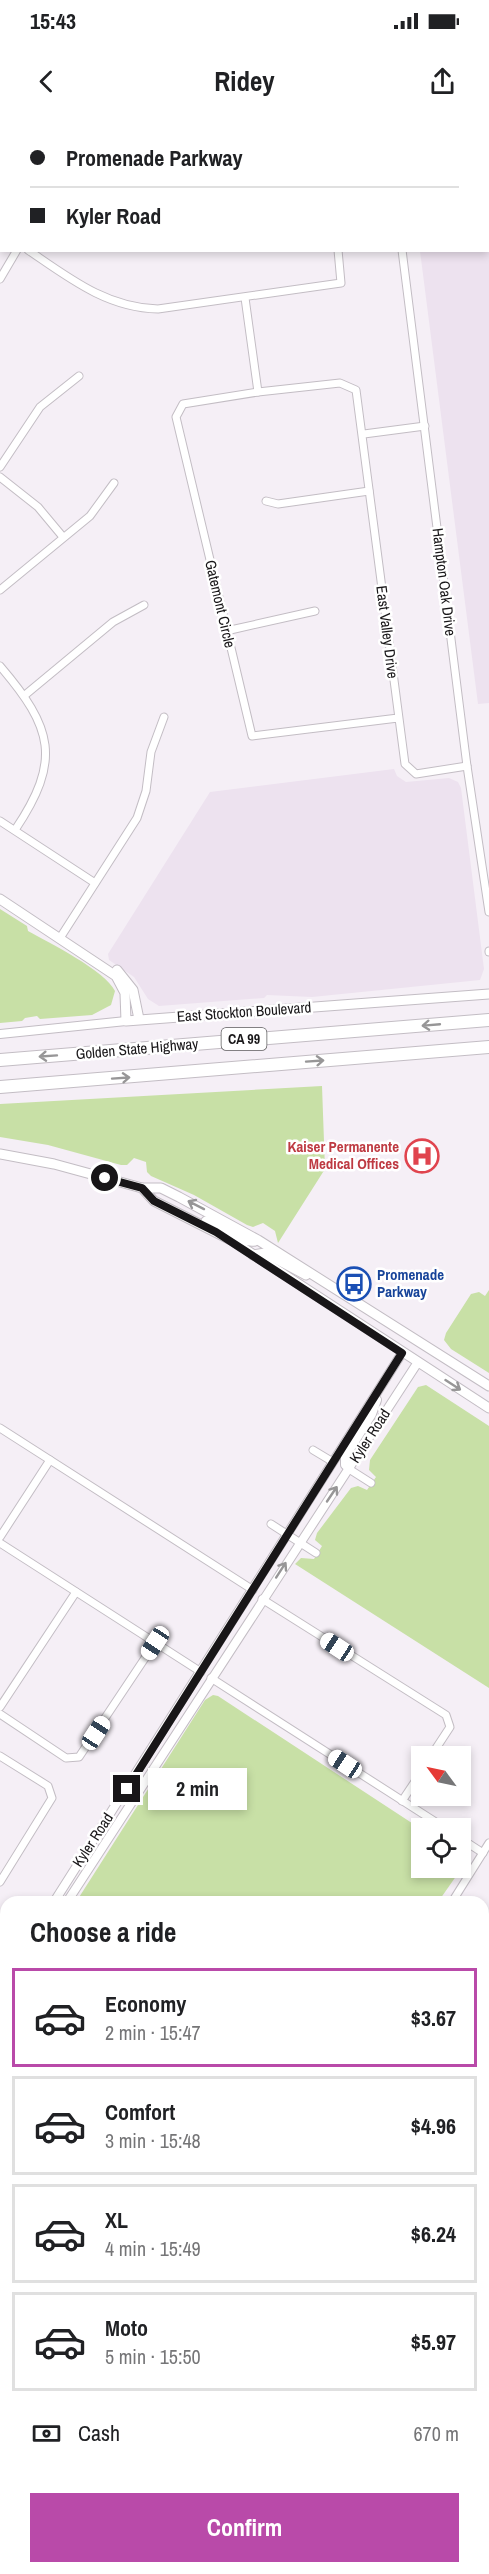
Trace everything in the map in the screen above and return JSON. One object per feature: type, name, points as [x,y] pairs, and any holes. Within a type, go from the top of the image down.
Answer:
[{"type":"highway","name":"Golden State Highway","points":[[0,1060],[489,1020]]},
{"type":"highway","name":"Golden State Highway","points":[[0,1087],[489,1047]]},
{"type":"main road","points":[[0,898],[109,971],[122,984],[126,1021]]},
{"type":"main road","points":[[60,938],[85,949],[121,973],[133,990],[139,1019]]},
{"type":"main road","name":"East Stockton Boulevard","points":[[126,1021],[489,993]]},
{"type":"main road","points":[[0,1154],[54,1164],[142,1188],[160,1188],[179,1197],[258,1240],[489,1386]]},
{"type":"main road","points":[[142,1188],[154,1201],[201,1223],[254,1255],[489,1408]]},
{"type":"main road","points":[[201,1223],[208,1220],[252,1243],[258,1240]]},
{"type":"main road","points":[[254,1255],[265,1253],[304,1275],[311,1273]]},
{"type":"street","points":[[0,279],[16,252]]},
{"type":"street","points":[[31,252],[87,290],[133,308],[158,309],[341,283],[338,252]]},
{"type":"street","name":"Hampton Oak Drive","points":[[402,252],[467,766],[489,912]]},
{"type":"street","points":[[245,298],[258,392]]},
{"type":"street","points":[[0,467],[40,407],[79,376]]},
{"type":"street","name":"East Valley Drive","points":[[258,392],[340,383],[356,390],[364,434],[369,491],[405,764],[416,774],[467,766]]},
{"type":"street","name":"Gatemont Circle","points":[[258,392],[183,404],[176,417],[252,736],[398,718]]},
{"type":"street","points":[[364,434],[425,426]]},
{"type":"street","points":[[0,477],[38,507],[63,537]]},
{"type":"street","points":[[0,590],[96,509],[114,483]]},
{"type":"street","points":[[266,501],[278,504],[369,491]]},
{"type":"street","points":[[25,695],[113,622],[144,605]]},
{"type":"street","points":[[226,631],[315,611]]},
{"type":"street","points":[[0,666],[25,695],[40,723],[45,743],[45,764],[37,794],[15,831]]},
{"type":"street","points":[[60,938],[141,810],[151,752],[164,717]]},
{"type":"street","points":[[0,821],[95,883]]},
{"type":"street","name":"East Stockton Boulevard","points":[[0,1034],[126,1021]]},
{"type":"street","name":"Kyler Road","points":[[58,1896],[402,1353]]},
{"type":"street","name":"Kyler Road","points":[[71,1896],[418,1362]]},
{"type":"street","points":[[371,1483],[349,1469],[345,1464],[345,1457],[372,1414],[379,1390]]},
{"type":"street","points":[[0,1428],[252,1592],[246,1612],[211,1667],[211,1678],[429,1818]]},
{"type":"street","points":[[313,1450],[333,1462]]},
{"type":"street","points":[[0,1537],[50,1460]]},
{"type":"street","points":[[271,1524],[316,1553]]},
{"type":"street","points":[[0,1543],[201,1672],[202,1682],[172,1730],[162,1753]]},
{"type":"street","points":[[0,1707],[76,1592]]},
{"type":"street","points":[[262,1599],[446,1716],[450,1727],[438,1746]]},
{"type":"street","points":[[0,1714],[66,1758],[79,1757],[155,1643]]},
{"type":"street","points":[[0,1756],[48,1786],[52,1798],[0,1882]]},
{"type":"street","points":[[402,1801],[411,1788]]},
{"type":"street","points":[[456,1896],[489,1843]]},
{"type":"street","points":[[471,1845],[483,1853]]},
{"type":"street","points":[[64,1896],[72,1883],[80,1860]]},
{"type":"shaded area","points":[[420,252],[489,252],[489,703],[478,704]]},
{"type":"shaded area","points":[[394,769],[397,776],[406,782],[449,778],[458,782],[461,788],[484,969],[480,980],[312,997],[267,995],[264,998],[159,1006],[148,999],[134,977],[109,960],[108,954],[210,792]]},
{"type":"green space","points":[[0,909],[27,926],[28,931],[76,958],[100,975],[115,991],[111,1005],[92,1015],[40,1019],[37,1016],[25,1018],[22,1021],[0,1023]]},
{"type":"green space","points":[[322,1086],[325,1169],[278,1243],[275,1231],[263,1223],[253,1227],[247,1225],[194,1195],[151,1176],[147,1172],[146,1162],[134,1158],[127,1165],[121,1165],[48,1145],[0,1137],[0,1104]]},
{"type":"green space","points":[[489,1290],[489,1373],[451,1349],[444,1340],[446,1333],[471,1294],[479,1292],[485,1296]]},
{"type":"green space","points":[[426,1385],[489,1426],[489,1688],[295,1564],[301,1558],[314,1559],[322,1546],[315,1540],[317,1533],[351,1488],[358,1486],[367,1490],[376,1477],[369,1470],[370,1460],[418,1387]]},
{"type":"green space","points":[[213,1695],[218,1696],[411,1822],[411,1878],[455,1878],[442,1896],[80,1896],[205,1700]]},
{"type":"place","name":"Kaiser Permanente Medical Offices","points":[[422,1156]]},
{"type":"place","name":"Promenade Parkway","points":[[354,1284]]},
{"type":"route","points":[[105,1178],[142,1188],[154,1201],[216,1232],[402,1353],[127,1789]]}]
